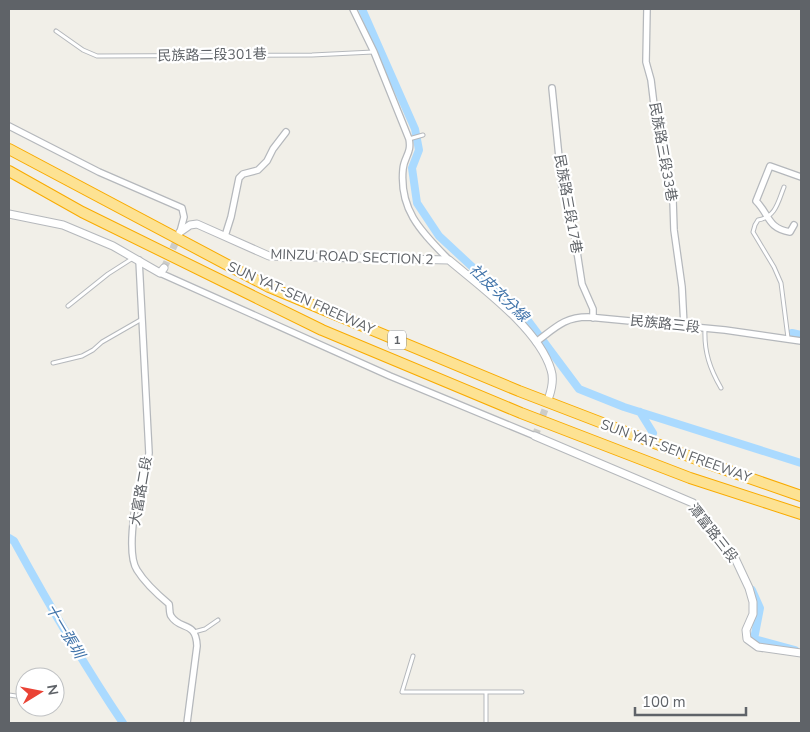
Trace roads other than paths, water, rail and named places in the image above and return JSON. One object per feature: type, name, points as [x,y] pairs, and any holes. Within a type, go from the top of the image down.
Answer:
[{"type":"highway","name":"SUN YAT-SEN FREEWAY","points":[[9,150],[269,287],[518,391],[709,464],[801,496]]},
{"type":"highway","name":"SUN YAT-SEN FREEWAY","points":[[9,171],[100,221],[322,330],[538,420],[690,478],[801,514]]},
{"type":"street","points":[[353,9],[374,52],[411,138],[411,146],[403,165],[402,179],[409,214],[420,230],[449,260]]},
{"type":"street","name":"民族路三段33巷","points":[[646,9],[646,62],[673,200],[674,230],[682,287],[684,326]]},
{"type":"street","name":"民族路三段17巷","points":[[552,88],[562,187],[573,226],[582,284],[593,308],[593,318]]},
{"type":"street","points":[[9,126],[98,172],[182,208],[184,217],[180,232]]},
{"type":"street","points":[[225,236],[239,178],[243,174],[258,170],[267,161],[273,149],[286,132]]},
{"type":"street","points":[[794,225],[790,232],[774,227],[756,202],[770,166],[801,177]]},
{"type":"street","points":[[9,214],[63,226],[113,246],[136,259],[390,376],[535,436]]},
{"type":"street","points":[[184,217],[197,224]]},
{"type":"street","points":[[180,232],[190,225],[197,224]]},
{"type":"street","name":"MINZU ROAD SECTION 2","points":[[197,224],[269,256],[449,260],[537,341]]},
{"type":"street","name":"大富路二段","points":[[136,259],[142,319],[149,453],[138,492],[134,520],[134,564],[154,591],[169,604],[170,615],[194,632]]},
{"type":"street","name":"民族路三段","points":[[537,341],[574,317],[706,328],[801,341]]},
{"type":"street","points":[[537,341],[552,371],[553,382],[550,397]]},
{"type":"street","name":"潭富路三段","points":[[535,436],[693,503],[734,556],[749,588],[753,602],[753,614],[746,630],[748,639],[758,647],[801,653]]},
{"type":"street","points":[[187,723],[197,646],[197,636],[194,632]]},
{"type":"lane","name":"民族路二段301巷","points":[[56,31],[83,50],[97,56],[312,55],[374,52]]},
{"type":"lane","points":[[411,138],[423,135]]},
{"type":"lane","points":[[784,187],[776,207],[767,219],[758,220],[753,232],[774,267],[781,283],[788,338]]},
{"type":"lane","points":[[68,306],[108,274],[136,259]]},
{"type":"lane","points":[[53,363],[82,356],[142,319]]},
{"type":"lane","points":[[706,328],[705,342],[708,363],[721,388]]},
{"type":"lane","points":[[194,632],[205,629],[218,620]]},
{"type":"lane","points":[[413,656],[402,692],[522,692]]},
{"type":"lane","points":[[486,692],[486,723]]},
{"type":"waterway","name":"社皮次分線","points":[[362,9],[415,129],[419,150],[412,168],[417,203],[439,236],[523,314],[579,389],[624,407],[801,463]]},
{"type":"waterway","points":[[792,333],[801,335]]},
{"type":"waterway","points":[[640,412],[653,433]]},
{"type":"waterway","name":"十一張圳","points":[[9,538],[14,541],[66,633],[123,723]]},
{"type":"waterway","points":[[752,590],[760,608],[754,639],[795,650]]},
{"type":"tunnel","points":[[164,268],[179,235]]},
{"type":"tunnel","points":[[535,436],[549,399]]}]
